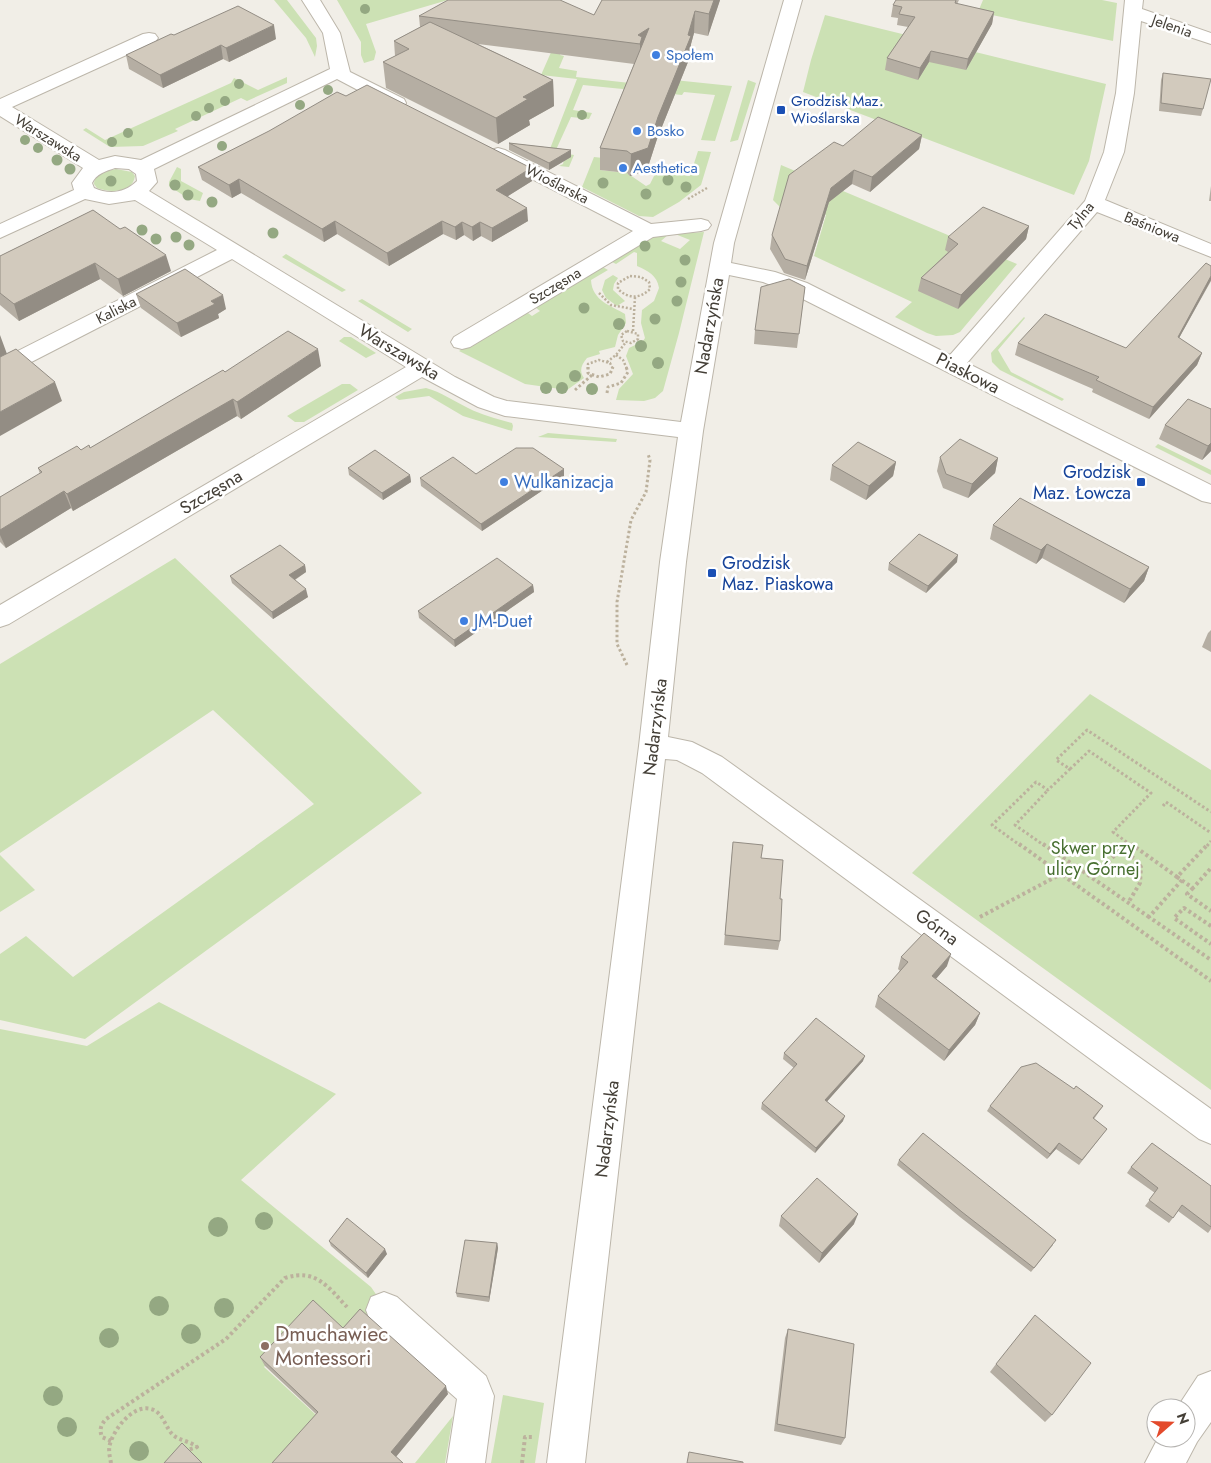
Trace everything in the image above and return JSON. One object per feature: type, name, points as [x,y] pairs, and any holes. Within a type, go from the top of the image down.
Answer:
[{"type":"street","points":[[311,0],[327,21],[335,40],[340,71],[344,76],[414,111]]},
{"type":"street","name":"Nadarzyńska","points":[[566,1463],[653,746],[674,553],[691,431],[719,268],[744,168],[793,0]]},
{"type":"street","name":"Jelenia","points":[[1133,6],[1211,39]]},
{"type":"street","name":"Tylna","points":[[953,365],[1094,203],[1114,152],[1125,93],[1133,6]]},
{"type":"street","points":[[2,112],[149,38]]},
{"type":"street","points":[[0,232],[85,192],[93,196],[110,199],[136,192],[147,182],[146,171],[142,167],[340,71]]},
{"type":"street","name":"Warszawska","points":[[2,112],[96,168]]},
{"type":"street","name":"Wioślarska","points":[[482,146],[648,231]]},
{"type":"street","name":"Warszawska","points":[[85,192],[82,183],[84,178],[96,168],[110,163],[125,162],[142,167]]},
{"type":"street","name":"Warszawska","points":[[136,192],[466,393],[505,408],[528,412],[691,431]]},
{"type":"street","name":"Baśniowa","points":[[1094,203],[1211,251]]},
{"type":"street","points":[[648,231],[701,225]]},
{"type":"street","name":"Szczęsna","points":[[462,342],[648,231]]},
{"type":"street","name":"Kaliska","points":[[0,369],[232,251]]},
{"type":"street","name":"Piaskowa","points":[[719,268],[768,277],[792,285],[1211,495]]},
{"type":"street","name":"Szczęsna","points":[[0,617],[422,367]]},
{"type":"street","name":"Górna","points":[[653,746],[682,750],[712,764],[1211,1128]]},
{"type":"street","points":[[384,1310],[473,1389],[476,1396],[466,1463]]},
{"type":"street","points":[[1196,1412],[1211,1389]]},
{"type":"street","points":[[1164,1463],[1174,1448]]},
{"type":"path","points":[[636,276],[649,282],[651,285],[648,292],[635,297],[620,292],[617,286],[621,280],[636,276]]},
{"type":"path","points":[[598,291],[611,305],[633,309]]},
{"type":"path","points":[[633,331],[635,297]]},
{"type":"path","points":[[633,331],[638,334],[638,339],[631,343],[626,342],[622,339],[621,335],[624,332],[633,331]]},
{"type":"path","points":[[607,362],[616,355],[626,342]]},
{"type":"path","points":[[606,394],[608,387],[621,383],[628,372],[623,360],[616,355]]},
{"type":"path","points":[[599,360],[607,362],[613,368],[610,374],[603,377],[592,375],[587,370],[588,364],[599,360]]},
{"type":"path","points":[[573,393],[592,375]]},
{"type":"path","points":[[627,666],[617,644],[617,602],[631,520],[646,492],[650,460],[649,455],[644,449]]},
{"type":"path","points":[[1070,769],[1056,760],[1086,730],[1211,812]]},
{"type":"path","points":[[1193,888],[1113,832],[1151,793],[1089,751],[1015,825],[1211,960]]},
{"type":"path","points":[[1048,790],[1036,782],[992,825],[1210,979]]},
{"type":"path","points":[[1163,806],[1166,802],[1211,833]]},
{"type":"path","points":[[1177,877],[1211,841]]},
{"type":"path","points":[[1108,862],[1120,850],[1138,862],[1141,870],[1140,887],[1128,903]]},
{"type":"path","points":[[1211,868],[1187,894],[1211,910]]},
{"type":"path","points":[[974,920],[1061,874]]},
{"type":"path","points":[[1149,917],[1182,880]]},
{"type":"path","points":[[1211,926],[1184,908],[1174,918],[1211,944]]},
{"type":"path","points":[[111,1440],[102,1437],[99,1432],[100,1426],[106,1419],[226,1339],[279,1282],[293,1274],[304,1273],[318,1278],[369,1328],[384,1310]]},
{"type":"path","points":[[111,1463],[109,1445],[117,1429],[135,1412],[143,1408],[152,1409],[161,1415],[173,1435],[181,1440],[192,1442],[197,1447],[188,1450]]},
{"type":"green space","points":[[274,0],[287,0],[316,38],[315,57],[306,38]]},
{"type":"green space","points":[[337,0],[448,0],[366,24],[376,52],[374,60],[364,63],[361,55],[361,42]]},
{"type":"green space","points":[[983,0],[1102,0],[1117,3],[1113,41],[978,12]]},
{"type":"green space","points":[[825,15],[1106,84],[1089,161],[1074,195],[803,92]]},
{"type":"green space","points":[[560,32],[563,47],[560,55],[564,56],[559,68],[577,71],[576,77],[648,85],[674,80],[732,86],[715,141],[701,140],[715,95],[684,92],[682,95],[583,85],[573,110],[592,113],[589,119],[571,117],[555,152],[574,155],[569,167],[559,166],[563,164],[565,156],[548,154],[577,79],[541,75]]},
{"type":"green space","points":[[287,77],[287,83],[247,101],[241,98],[175,129],[178,131],[143,146],[110,147],[83,130],[86,128],[105,140],[231,83],[234,78],[258,90]]},
{"type":"green space","points":[[748,80],[756,83],[738,140],[730,142]]},
{"type":"green space","points":[[698,151],[711,152],[701,185],[679,202],[653,217],[639,216],[582,187],[594,157],[603,158],[600,170],[627,173],[646,186],[650,184],[656,172],[690,176]]},
{"type":"green space","points":[[781,165],[1017,264],[960,332],[953,335],[936,336],[927,333],[895,317],[912,302],[814,256],[826,215],[782,209],[773,200]]},
{"type":"green space","points":[[177,167],[181,169],[181,181],[203,193],[200,201],[189,199],[169,186],[169,182]]},
{"type":"green space","points":[[116,169],[132,172],[135,176],[130,186],[126,189],[114,191],[97,188],[94,184],[96,177]]},
{"type":"green space","points":[[704,232],[663,391],[655,398],[644,401],[616,400],[619,389],[633,374],[626,356],[629,348],[645,338],[641,323],[642,310],[654,301],[659,288],[654,277],[637,266],[637,253],[634,252],[616,264],[610,261],[654,236],[669,234],[661,241],[680,249],[690,240],[675,234]]},
{"type":"green space","points":[[286,254],[346,290],[342,292],[282,257]]},
{"type":"green space","points":[[601,266],[608,270],[591,280],[592,287],[599,298],[625,314],[626,323],[618,335],[615,347],[599,351],[600,354],[587,358],[581,368],[584,378],[567,390],[525,384],[459,351],[524,310],[532,316],[540,311],[535,307]]},
{"type":"green space","points":[[613,275],[618,278],[613,290],[625,301],[617,306],[606,298],[602,290],[605,280]]},
{"type":"green space","points":[[362,299],[412,329],[408,332],[358,301]]},
{"type":"green space","points":[[1024,317],[998,350],[1011,372],[1064,399],[1062,401],[1000,370],[992,362],[991,353]]},
{"type":"green space","points":[[344,337],[351,337],[376,353],[366,358],[339,341]]},
{"type":"green space","points":[[342,384],[350,384],[358,390],[304,422],[295,422],[287,416]]},
{"type":"green space","points":[[426,388],[479,413],[512,423],[512,431],[463,416],[429,396],[399,400],[395,397],[404,392]]},
{"type":"green space","points":[[548,433],[617,439],[616,442],[538,437]]},
{"type":"green space","points":[[1158,444],[1211,470],[1211,475],[1155,447]]},
{"type":"green space","points":[[175,558],[422,793],[85,1039],[0,1020],[0,954],[26,936],[73,977],[314,804],[213,710],[0,853],[0,664]]},
{"type":"green space","name":"Skwer przy ulicy Górnej","points":[[1090,694],[1211,770],[1211,1090],[912,873]]},
{"type":"green space","points":[[0,855],[35,890],[0,912]]},
{"type":"green space","points":[[159,1002],[336,1094],[241,1180],[371,1287],[391,1316],[347,1336],[317,1308],[264,1367],[327,1425],[282,1463],[0,1463],[0,1029],[87,1046]]},
{"type":"green space","points":[[503,1395],[544,1403],[535,1463],[491,1463]]},
{"type":"green space","points":[[453,1416],[445,1463],[415,1463]]},
{"type":"building","points":[[448,0],[560,0],[594,15],[602,0],[714,0],[709,14],[695,11],[688,35],[691,36],[658,117],[648,148],[631,154],[627,151],[600,148],[649,28],[638,35],[642,37],[640,44],[419,16]]},
{"type":"building","points":[[896,0],[956,0],[955,3],[994,12],[968,59],[931,51],[920,68],[887,58],[915,17],[899,14],[902,7],[893,5]]},
{"type":"building","points":[[238,6],[274,25],[226,48],[221,45],[160,75],[126,55],[171,34],[174,35]]},
{"type":"building","points":[[430,22],[553,80],[523,97],[528,99],[496,118],[383,62],[409,49],[394,41]]},
{"type":"building","points":[[1163,73],[1211,79],[1203,109],[1161,103]]},
{"type":"building","points":[[367,85],[531,168],[496,190],[527,208],[492,228],[480,222],[472,227],[462,222],[455,227],[442,221],[387,253],[335,221],[322,229],[239,179],[229,185],[198,167],[269,131],[337,92],[346,96]]},
{"type":"building","points":[[878,117],[922,135],[872,177],[854,170],[831,188],[807,266],[785,259],[772,235],[789,175],[834,142],[843,146]]},
{"type":"building","points":[[509,143],[571,150],[549,163]]},
{"type":"building","points":[[983,207],[1029,226],[961,295],[921,278],[958,244],[948,237]]},
{"type":"building","points":[[93,210],[120,229],[125,227],[166,255],[118,279],[95,263],[14,304],[0,293],[0,256]]},
{"type":"building","points":[[1206,263],[1211,266],[1211,276],[1178,337],[1202,353],[1153,407],[1096,380],[1099,377],[1018,343],[1045,314],[1126,348]]},
{"type":"building","points":[[185,269],[223,295],[211,301],[215,304],[177,323],[136,294]]},
{"type":"building","points":[[789,279],[805,287],[799,334],[755,330],[761,287]]},
{"type":"building","points":[[288,331],[318,349],[237,402],[233,399],[67,494],[64,491],[0,530],[0,497],[42,472],[38,468],[77,446],[81,450],[89,445],[90,448],[223,370],[225,372]]},
{"type":"building","points":[[16,349],[55,382],[0,412],[0,357]]},
{"type":"building","points":[[1188,399],[1211,409],[1211,443],[1208,446],[1165,425]]},
{"type":"building","points":[[960,439],[998,458],[972,484],[946,474],[940,457]]},
{"type":"building","points":[[858,442],[896,462],[869,486],[832,465]]},
{"type":"building","points":[[516,448],[533,448],[564,469],[481,524],[420,478],[453,457],[476,474]]},
{"type":"building","points":[[375,450],[410,475],[382,493],[348,468]]},
{"type":"building","points":[[1020,498],[1149,567],[1130,589],[1047,544],[1041,550],[993,525]]},
{"type":"building","points":[[919,534],[958,555],[928,586],[889,563]]},
{"type":"building","points":[[280,545],[305,565],[289,575],[306,589],[272,612],[230,576]]},
{"type":"building","points":[[497,558],[533,585],[454,640],[418,611]]},
{"type":"building","points":[[733,842],[763,845],[761,858],[783,860],[780,899],[782,899],[780,941],[725,935]]},
{"type":"building","points":[[924,933],[951,954],[932,976],[980,1013],[949,1050],[878,996],[908,962],[901,957]]},
{"type":"building","points":[[816,1018],[865,1056],[825,1100],[845,1116],[816,1148],[762,1103],[797,1064],[784,1053]]},
{"type":"building","points":[[1036,1063],[1074,1089],[1076,1086],[1103,1106],[1093,1118],[1107,1129],[1082,1160],[1059,1143],[1050,1154],[990,1106],[1021,1067]]},
{"type":"building","points":[[923,1133],[1056,1240],[1034,1268],[899,1160]]},
{"type":"building","points":[[1152,1143],[1211,1186],[1211,1227],[1182,1205],[1173,1218],[1149,1200],[1158,1188],[1131,1167]]},
{"type":"building","points":[[817,1178],[858,1214],[822,1253],[781,1216]]},
{"type":"building","points":[[347,1218],[385,1249],[366,1273],[329,1241]]},
{"type":"building","points":[[465,1240],[497,1243],[489,1297],[456,1293]]},
{"type":"building","points":[[313,1300],[343,1328],[360,1309],[446,1386],[391,1452],[403,1463],[272,1463],[318,1412],[260,1357]]},
{"type":"building","points":[[1035,1315],[1091,1363],[1052,1415],[996,1364]]},
{"type":"building","points":[[788,1329],[854,1344],[845,1438],[777,1424]]},
{"type":"building","points":[[182,1443],[202,1463],[164,1463]]},
{"type":"building","points":[[689,1452],[743,1462],[743,1463],[687,1463]]},
{"type":"place","name":"Społem","points":[[656,55]]},
{"type":"place","name":"Grodzisk Maz. Wioślarska","points":[[781,110]]},
{"type":"place","name":"Bosko","points":[[637,131]]},
{"type":"place","name":"Aesthetica","points":[[623,168]]},
{"type":"place","name":"Wulkanizacja","points":[[504,482]]},
{"type":"place","name":"Grodzisk Maz. Łowcza","points":[[1141,482]]},
{"type":"place","name":"Grodzisk Maz. Piaskowa","points":[[712,573]]},
{"type":"place","name":"JM-Duet","points":[[464,621]]},
{"type":"place","name":"Dmuchawiec Montessori","points":[[265,1346]]}]
